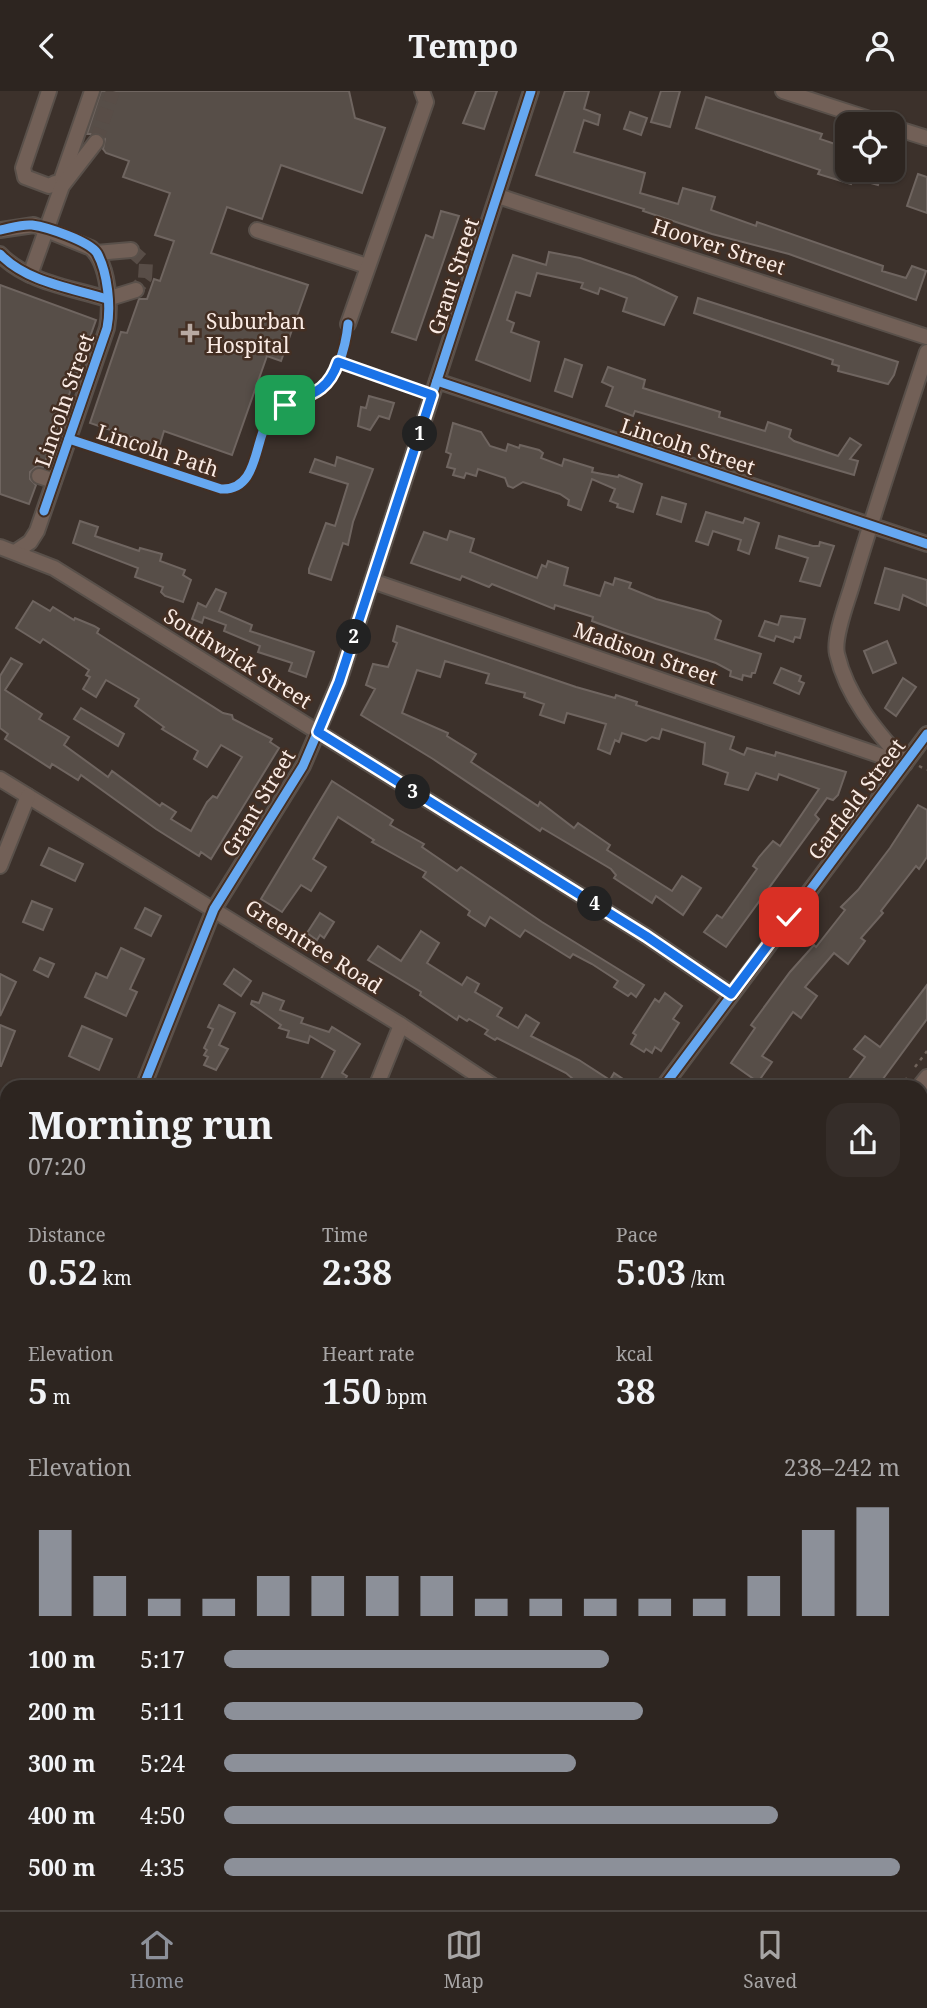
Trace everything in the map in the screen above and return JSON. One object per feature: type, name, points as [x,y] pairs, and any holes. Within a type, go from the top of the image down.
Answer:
[{"type":"street","points":[[49,91],[23,168],[58,184]]},
{"type":"street","points":[[30,275],[47,228],[58,184],[92,91]]},
{"type":"street","points":[[348,324],[426,102],[422,91]]},
{"type":"street","name":"Grant Street","points":[[146,1080],[214,909],[303,766],[339,682],[531,91]]},
{"type":"street","points":[[783,91],[849,112]]},
{"type":"street","points":[[905,131],[927,138]]},
{"type":"street","points":[[58,184],[96,142]]},
{"type":"street","name":"Hoover Street","points":[[498,196],[927,337]]},
{"type":"street","points":[[0,230],[22,225],[47,228],[85,243],[96,253],[131,250]]},
{"type":"street","points":[[257,230],[367,266]]},
{"type":"street","name":"Lincoln Street","points":[[15,552],[30,542],[44,511],[94,346],[109,318],[96,253]]},
{"type":"street","points":[[0,254],[9,264],[30,275],[107,299],[136,290]]},
{"type":"street","points":[[905,764],[870,724],[849,687],[836,652],[841,621],[870,525],[927,352]]},
{"type":"street","name":"Lincoln Street","points":[[437,381],[927,544]]},
{"type":"street","points":[[39,476],[54,481]]},
{"type":"street","name":"Southwick Street","points":[[0,547],[54,568],[646,936],[731,994]]},
{"type":"street","name":"Madison Street","points":[[372,582],[905,764]]},
{"type":"street","name":"Garfield Street","points":[[668,1080],[927,734]]},
{"type":"street","name":"Greentree Road","points":[[0,779],[401,1025],[484,1080]]},
{"type":"street","points":[[0,866],[28,796]]},
{"type":"street","points":[[379,1080],[401,1025]]},
{"type":"building","points":[[101,91],[349,91],[355,118],[385,128],[362,193],[281,165],[262,219],[227,207],[211,253],[308,285],[281,361],[267,356],[232,455],[164,431],[159,447],[90,423],[121,332],[127,333],[139,299],[147,299],[154,279],[160,281],[174,241],[155,235],[170,193],[123,177],[129,161],[106,153],[103,149],[105,139],[101,134],[87,134]]},
{"type":"building","points":[[476,91],[497,91],[484,129],[463,123]]},
{"type":"building","points":[[565,91],[589,91],[584,109],[600,115],[598,125],[584,120],[574,152],[645,173],[640,193],[678,204],[683,188],[715,197],[711,210],[756,226],[757,222],[883,266],[882,271],[906,278],[912,266],[926,271],[916,300],[789,254],[712,234],[536,175]]},
{"type":"building","points":[[661,91],[680,91],[670,127],[651,122]]},
{"type":"building","points":[[706,97],[822,134],[820,139],[835,144],[835,179],[818,174],[820,170],[696,128]]},
{"type":"building","points":[[630,112],[647,118],[641,135],[624,129]]},
{"type":"building","points":[[918,174],[927,177],[927,213],[907,206]]},
{"type":"building","points":[[441,211],[459,216],[416,340],[392,332],[426,235],[433,238]]},
{"type":"building","points":[[549,252],[580,258],[635,277],[677,297],[664,325],[623,311],[627,298],[600,288],[598,294],[581,288],[583,283],[537,273],[530,296],[516,292],[507,320],[514,323],[511,332],[539,342],[530,381],[476,360],[513,255],[546,265]]},
{"type":"building","points":[[0,285],[96,320],[43,467],[36,467],[30,472],[30,479],[36,485],[29,504],[0,494]]},
{"type":"building","points":[[698,298],[898,362],[894,375],[888,384],[838,371],[839,366],[832,364],[833,360],[694,313]]},
{"type":"building","points":[[565,359],[582,365],[572,397],[555,391]]},
{"type":"building","points":[[608,367],[645,380],[643,388],[720,412],[719,417],[765,431],[768,422],[791,430],[789,437],[794,441],[838,456],[850,438],[861,445],[850,459],[858,461],[854,475],[635,411],[633,416],[606,406],[613,387],[602,382]]},
{"type":"building","points":[[369,396],[394,403],[389,419],[379,416],[370,430],[358,426],[361,407],[366,408]]},
{"type":"building","points":[[453,423],[481,432],[490,446],[506,451],[508,444],[519,448],[520,445],[539,450],[543,453],[541,458],[562,466],[564,459],[593,468],[592,472],[619,475],[642,484],[633,512],[617,507],[618,504],[610,501],[615,489],[592,479],[581,510],[568,505],[569,500],[560,494],[523,482],[513,488],[508,486],[505,478],[478,469],[476,476],[466,473],[464,478],[453,475],[455,469],[447,467],[451,454],[446,452]]},
{"type":"building","points":[[337,457],[373,469],[353,522],[348,545],[343,543],[331,580],[309,573],[309,569],[326,523],[335,526],[348,484],[310,472],[315,459],[335,466]]},
{"type":"building","points":[[662,497],[686,504],[681,522],[657,514]]},
{"type":"building","points":[[706,512],[743,523],[745,518],[759,523],[749,554],[738,550],[741,540],[713,531],[708,545],[696,541]]},
{"type":"building","points":[[80,521],[98,527],[95,536],[139,551],[140,548],[162,554],[160,561],[185,570],[183,575],[191,580],[183,602],[165,596],[161,592],[163,587],[135,577],[138,568],[73,543]]},
{"type":"building","points":[[450,531],[474,539],[470,552],[537,578],[542,565],[546,567],[548,561],[568,568],[564,585],[600,596],[605,582],[613,585],[615,578],[631,583],[629,588],[656,599],[708,613],[721,621],[715,639],[761,654],[755,673],[752,673],[751,677],[743,675],[742,680],[730,676],[731,671],[716,663],[592,621],[593,617],[555,605],[554,609],[492,584],[489,587],[462,576],[460,580],[411,563],[424,532],[447,540]]},
{"type":"building","points":[[779,536],[813,546],[819,546],[820,542],[834,546],[820,586],[800,581],[808,558],[776,548]]},
{"type":"building","points":[[885,568],[927,580],[927,606],[903,595],[899,610],[875,603]]},
{"type":"building","points":[[216,589],[226,593],[219,611],[252,625],[250,631],[314,652],[306,677],[289,671],[292,663],[258,652],[260,646],[224,631],[226,625],[204,617],[202,623],[192,619],[198,603],[206,607]]},
{"type":"building","points":[[33,601],[50,611],[53,607],[74,620],[75,618],[94,626],[99,629],[97,633],[223,713],[232,715],[233,719],[272,739],[270,742],[279,748],[211,859],[201,852],[199,856],[156,829],[81,775],[78,780],[52,764],[50,768],[5,739],[8,734],[0,728],[0,676],[11,658],[22,664],[5,690],[42,714],[39,719],[69,737],[64,745],[108,777],[112,771],[160,806],[162,803],[176,812],[171,819],[191,831],[207,802],[213,796],[217,798],[242,757],[221,745],[207,767],[194,759],[198,751],[162,729],[164,727],[135,706],[139,699],[106,680],[96,697],[83,689],[90,677],[86,675],[89,670],[43,639],[40,643],[16,628]]},
{"type":"building","points":[[781,616],[805,619],[800,638],[795,637],[793,642],[776,636],[774,641],[759,636],[765,621],[778,625]]},
{"type":"building","points":[[397,626],[576,687],[615,698],[616,695],[637,702],[636,705],[734,737],[730,749],[744,755],[747,748],[775,756],[776,752],[846,772],[838,795],[833,800],[827,798],[815,815],[819,819],[726,947],[704,932],[717,915],[722,918],[757,869],[753,866],[773,841],[780,846],[819,789],[779,774],[777,780],[756,773],[748,790],[725,784],[728,773],[703,764],[705,743],[662,729],[659,739],[652,737],[646,741],[622,733],[619,742],[615,740],[610,754],[598,749],[606,724],[567,713],[564,723],[540,715],[544,704],[524,697],[525,693],[486,683],[489,674],[445,661],[440,677],[417,670],[402,713],[448,733],[447,736],[476,754],[471,762],[538,806],[540,802],[574,828],[578,823],[610,845],[607,850],[672,891],[682,876],[701,888],[683,915],[656,896],[652,903],[614,878],[616,875],[611,869],[542,828],[540,831],[433,759],[361,715],[375,689],[366,685],[373,664],[388,667],[397,643],[393,641]]},
{"type":"building","points":[[887,641],[896,663],[873,673],[864,651]]},
{"type":"building","points":[[781,668],[801,676],[799,681],[804,683],[799,694],[774,683]]},
{"type":"building","points":[[903,678],[916,687],[896,716],[885,708]]},
{"type":"building","points":[[81,708],[124,734],[118,746],[74,719]]},
{"type":"building","points":[[332,781],[393,820],[390,825],[424,844],[422,847],[457,871],[461,867],[542,922],[644,985],[636,997],[631,993],[628,996],[614,987],[618,981],[592,964],[573,954],[570,958],[525,930],[520,937],[490,917],[485,926],[468,915],[470,911],[423,877],[426,872],[372,842],[374,840],[338,817],[313,859],[326,867],[311,891],[301,885],[282,912],[261,899]]},
{"type":"building","points":[[918,805],[927,810],[927,857],[919,869],[916,866],[881,911],[883,913],[861,938],[865,941],[848,964],[834,953],[805,987],[817,996],[801,1018],[793,1012],[762,1056],[772,1062],[759,1080],[755,1080],[731,1063],[755,1028],[751,1025],[790,972],[814,945],[816,947],[845,910],[841,907],[858,890]]},
{"type":"building","points":[[49,848],[83,864],[75,881],[41,865]]},
{"type":"building","points":[[32,901],[52,909],[43,930],[23,922]]},
{"type":"building","points":[[145,908],[161,916],[151,936],[135,928]]},
{"type":"building","points":[[320,913],[334,922],[324,938],[320,935],[317,940],[307,933]]},
{"type":"building","points":[[421,931],[439,943],[427,963],[462,985],[467,977],[479,984],[475,992],[502,1008],[497,1016],[518,1028],[526,1015],[539,1023],[531,1036],[579,1060],[610,1080],[572,1080],[566,1073],[497,1038],[495,1040],[485,1034],[488,1030],[469,1019],[467,1021],[459,1016],[457,1020],[420,995],[421,992],[368,960],[378,946],[401,961]]},
{"type":"building","points":[[121,948],[144,959],[130,989],[137,992],[126,1016],[85,997],[96,973],[107,978]]},
{"type":"building","points":[[40,958],[54,964],[48,977],[34,970]]},
{"type":"building","points":[[234,969],[251,981],[241,996],[224,984]]},
{"type":"building","points":[[0,974],[16,982],[0,1016]]},
{"type":"building","points":[[927,985],[927,1019],[882,1080],[848,1080],[865,1057],[854,1049],[865,1036],[880,1047]]},
{"type":"building","points":[[263,993],[284,1001],[280,1010],[303,1018],[301,1023],[329,1032],[332,1027],[360,1044],[342,1073],[347,1076],[345,1080],[320,1080],[335,1051],[310,1036],[308,1043],[287,1037],[289,1031],[279,1028],[281,1025],[251,1004],[252,1001],[259,1003]]},
{"type":"building","points":[[665,993],[682,1006],[673,1019],[679,1023],[661,1051],[655,1047],[652,1053],[646,1049],[644,1052],[631,1044],[636,1035],[633,1033],[655,999],[659,1002]]},
{"type":"building","points":[[219,1005],[235,1013],[219,1045],[228,1049],[216,1070],[204,1065],[208,1057],[204,1055],[207,1050],[204,1048],[213,1029],[208,1027]]},
{"type":"building","points":[[0,1025],[15,1031],[1,1066],[0,1066]]},
{"type":"building","points":[[82,1026],[112,1039],[99,1070],[69,1056]]},
{"type":"building","points":[[614,1073],[624,1080],[610,1080]]},
{"type":"tunnel","points":[[96,142],[113,91]]},
{"type":"tunnel","points":[[131,250],[146,263],[145,278],[136,290]]},
{"type":"cycle path","points":[[146,1080],[214,909],[303,766],[339,682],[531,91]]},
{"type":"cycle path","points":[[0,230],[32,225],[77,239],[97,253],[106,280],[107,328],[44,511]]},
{"type":"cycle path","points":[[0,254],[11,264],[36,278],[107,299]]},
{"type":"cycle path","name":"Lincoln Path","points":[[69,439],[221,489],[233,488],[248,474],[263,430],[273,414],[283,406],[315,394],[329,382],[342,353],[348,324]]},
{"type":"cycle path","points":[[338,362],[432,395]]},
{"type":"cycle path","points":[[437,381],[927,544]]},
{"type":"cycle path","points":[[668,1080],[927,734]]},
{"type":"place","name":"Suburban Hospital","points":[[190,333]]},
{"type":"route","points":[[285,405],[324,389],[334,375],[338,362],[432,395],[339,682],[318,732],[487,840],[646,936],[731,994],[789,917]]}]
